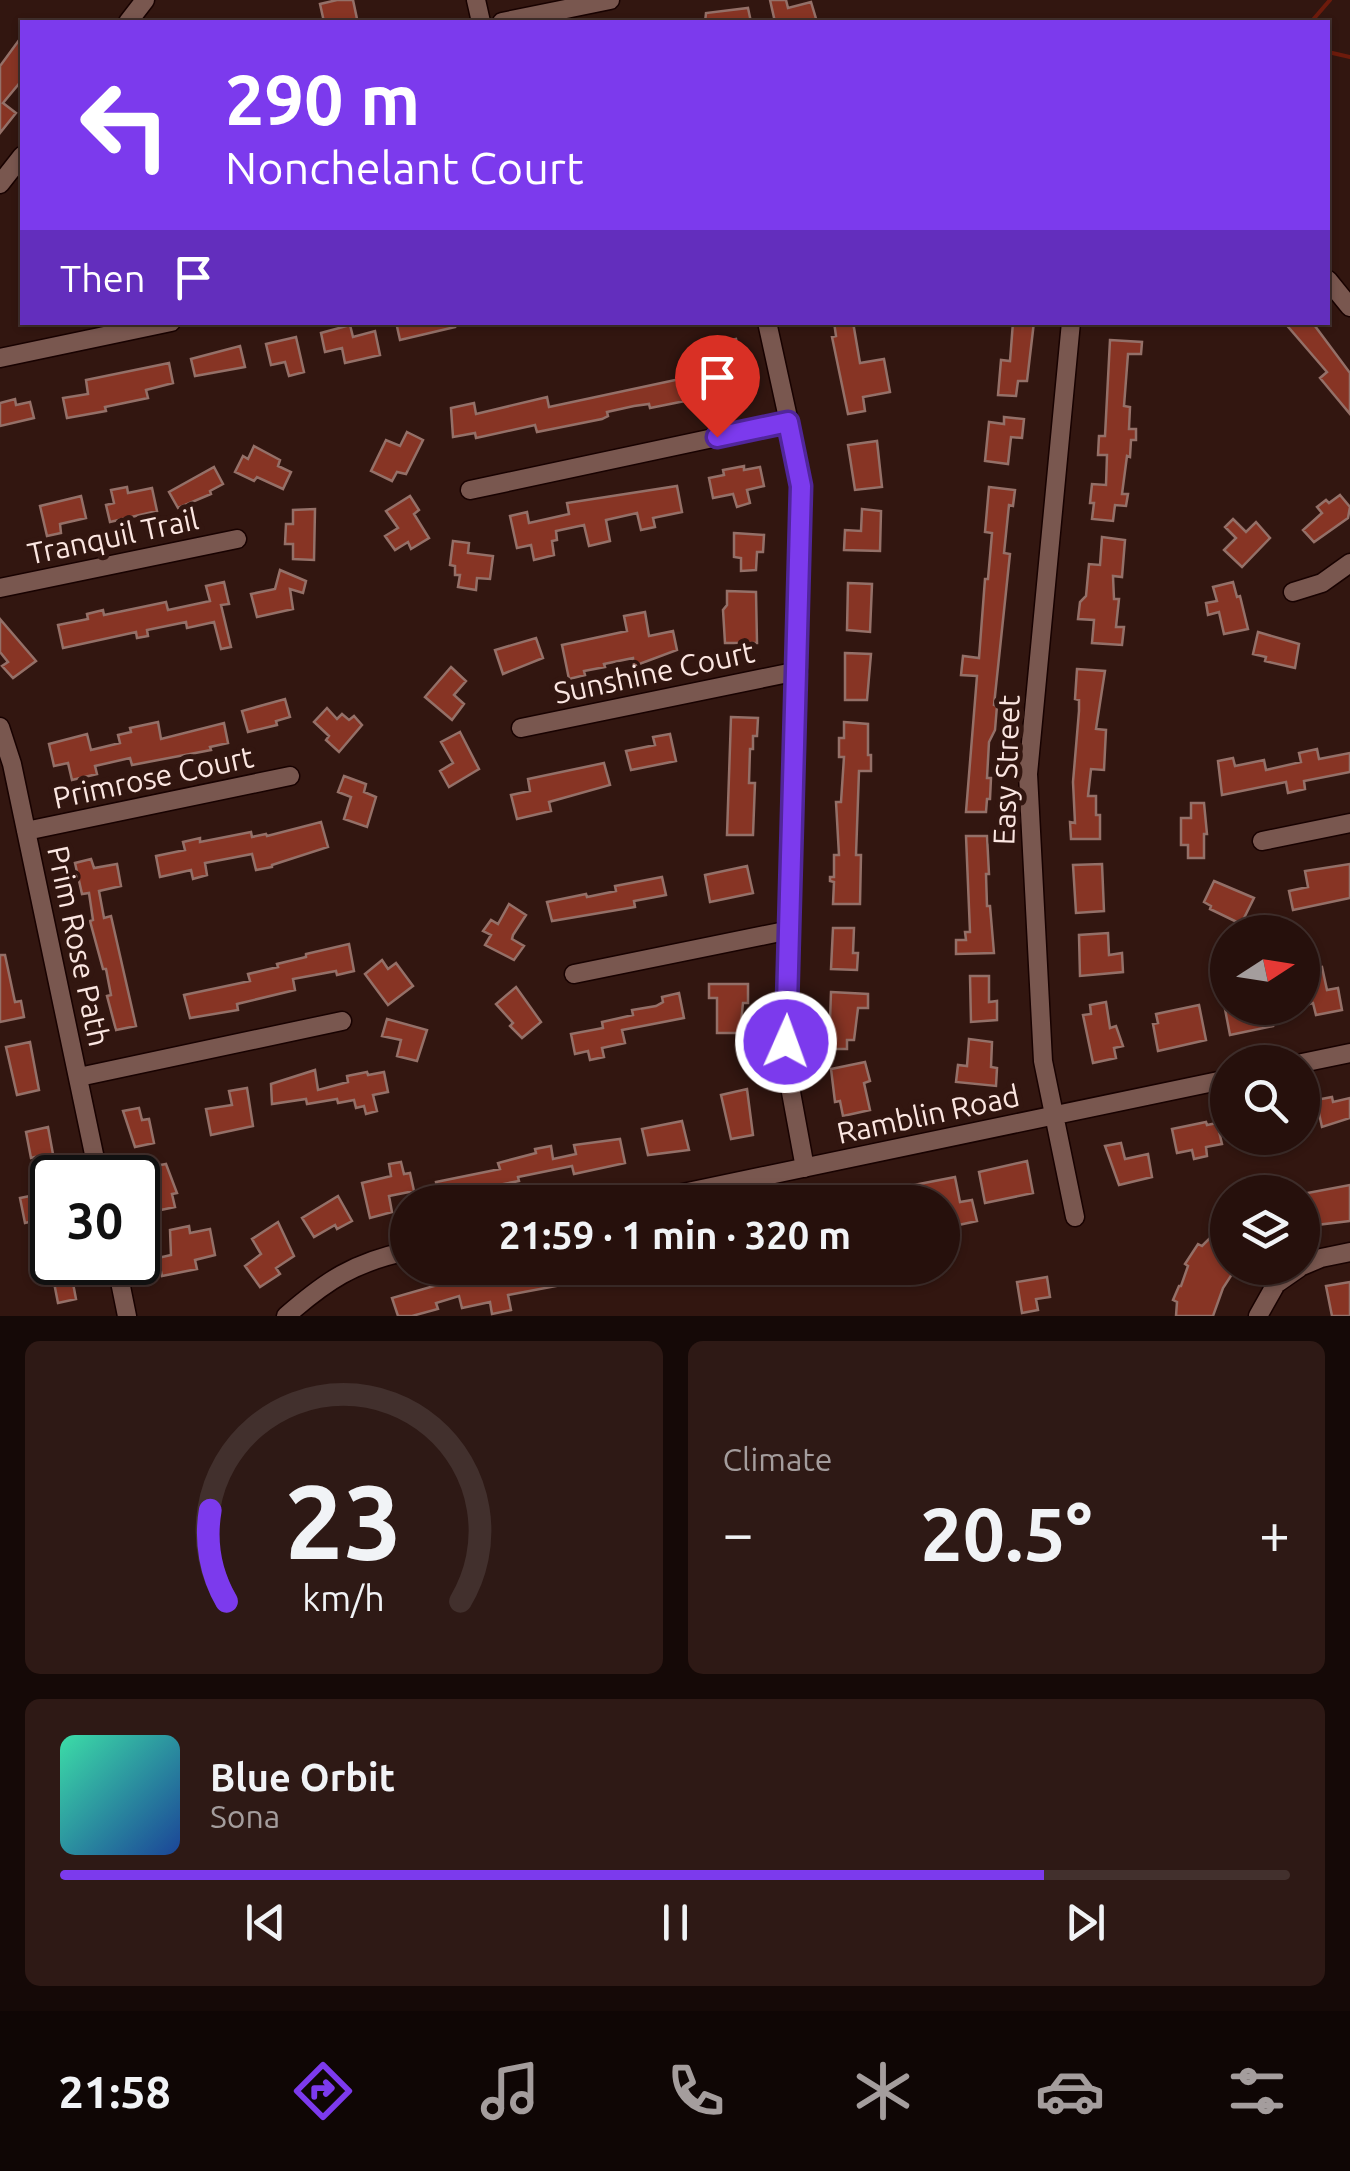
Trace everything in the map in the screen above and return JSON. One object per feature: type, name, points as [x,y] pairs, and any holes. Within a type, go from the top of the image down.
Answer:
[{"type":"street","points":[[130,20],[145,0]]},
{"type":"street","points":[[512,20],[610,0]]},
{"type":"street","points":[[0,184],[20,159]]},
{"type":"street","points":[[1330,282],[1350,306]]},
{"type":"street","points":[[0,358],[156,325]]},
{"type":"street","points":[[768,325],[802,503],[786,1064],[806,1168]]},
{"type":"street","name":"Easy Street","points":[[1071,325],[1028,774],[1043,1060],[1075,1218]]},
{"type":"street","points":[[470,490],[788,422]]},
{"type":"street","name":"Tranquil Trail","points":[[0,588],[237,539]]},
{"type":"street","points":[[1293,592],[1333,577],[1350,563]]},
{"type":"street","name":"Sunshine Court","points":[[521,728],[798,671]]},
{"type":"street","name":"Prim Rose Path","points":[[0,727],[94,1155]]},
{"type":"street","name":"Primrose Court","points":[[26,831],[290,776]]},
{"type":"street","points":[[1262,842],[1350,823]]},
{"type":"street","points":[[574,974],[790,930]]},
{"type":"street","points":[[79,1077],[342,1021]]},
{"type":"street","points":[[1320,1059],[1350,1053]]},
{"type":"street","name":"Ramblin Road","points":[[723,1185],[1210,1083]]},
{"type":"street","points":[[1320,1258],[1350,1252]]},
{"type":"street","points":[[286,1316],[340,1273],[390,1257]]},
{"type":"street","points":[[121,1285],[127,1316]]},
{"type":"street","points":[[1258,1316],[1275,1285]]},
{"type":"building","points":[[353,0],[357,19],[324,20],[320,4]]},
{"type":"building","points":[[770,0],[786,0],[788,8],[811,2],[816,20],[775,20]]},
{"type":"building","points":[[748,8],[751,20],[705,20],[706,13]]},
{"type":"building","points":[[20,39],[20,82],[3,103],[16,113],[0,133],[0,66]]},
{"type":"building","points":[[350,325],[353,337],[375,331],[380,355],[345,363],[342,348],[325,352],[321,333]]},
{"type":"building","points":[[397,325],[455,325],[455,327],[400,340]]},
{"type":"building","points":[[834,325],[854,325],[860,363],[884,359],[890,392],[863,397],[865,411],[848,414],[832,337],[836,336]]},
{"type":"building","points":[[1013,325],[1034,325],[1027,381],[1018,381],[1016,396],[998,395],[1001,360],[1010,361]]},
{"type":"building","points":[[1287,325],[1314,325],[1350,373],[1350,414],[1320,378],[1327,372]]},
{"type":"building","points":[[296,337],[304,372],[289,376],[285,362],[271,365],[266,344]]},
{"type":"building","points":[[736,339],[740,359],[727,362],[734,391],[710,397],[704,370],[697,359],[699,346]]},
{"type":"building","points":[[1110,340],[1142,342],[1141,354],[1128,354],[1124,406],[1130,407],[1129,429],[1136,429],[1136,440],[1131,440],[1130,457],[1127,456],[1122,494],[1128,494],[1126,506],[1115,505],[1113,521],[1092,519],[1094,503],[1090,503],[1092,484],[1106,485],[1107,455],[1098,455],[1099,436],[1105,436]]},
{"type":"building","points":[[240,346],[245,367],[195,376],[191,359]]},
{"type":"building","points":[[169,363],[173,383],[146,390],[148,398],[67,418],[63,398],[88,394],[86,380]]},
{"type":"building","points":[[680,379],[685,401],[650,408],[649,404],[634,406],[607,412],[608,416],[602,419],[537,432],[535,425],[476,438],[475,433],[453,437],[451,408],[474,403],[476,414],[547,397],[549,407]]},
{"type":"building","points":[[15,399],[16,405],[30,402],[34,418],[0,426],[0,403]]},
{"type":"building","points":[[1004,417],[1024,419],[1022,438],[1011,437],[1008,464],[985,461],[989,422],[1004,424]]},
{"type":"building","points":[[407,432],[423,440],[406,474],[397,472],[392,481],[371,471],[386,440],[400,446]]},
{"type":"building","points":[[877,441],[882,487],[855,490],[848,445]]},
{"type":"building","points":[[254,446],[280,460],[278,466],[291,472],[283,489],[235,472]]},
{"type":"building","points":[[744,466],[744,470],[760,467],[764,486],[747,490],[750,503],[737,507],[733,494],[713,498],[709,478],[724,475],[723,470]]},
{"type":"building","points":[[214,467],[223,484],[211,494],[178,508],[169,492]]},
{"type":"building","points":[[677,486],[682,512],[653,518],[655,527],[641,530],[637,513],[606,520],[610,541],[589,546],[584,525],[556,531],[557,540],[552,541],[554,555],[534,560],[531,545],[517,548],[510,516],[527,512],[529,523],[569,514],[567,503]]},
{"type":"building","points":[[127,487],[128,493],[152,488],[157,511],[110,522],[106,505],[114,503],[111,490]]},
{"type":"building","points":[[989,487],[1015,490],[1013,506],[1009,505],[1004,553],[1010,554],[994,705],[995,730],[989,742],[990,799],[986,812],[966,812],[977,676],[961,675],[963,656],[979,658],[992,533],[985,532]]},
{"type":"building","points":[[1340,495],[1350,507],[1348,518],[1314,542],[1303,530],[1322,513],[1317,507]]},
{"type":"building","points":[[81,496],[86,518],[60,524],[61,533],[47,536],[40,506]]},
{"type":"building","points":[[410,496],[419,510],[414,514],[429,538],[411,549],[408,542],[395,550],[385,536],[398,528],[386,511]]},
{"type":"building","points":[[315,509],[314,560],[293,559],[293,544],[285,544],[286,524],[293,524],[293,510]]},
{"type":"building","points":[[862,509],[881,511],[880,551],[844,550],[845,530],[861,531]]},
{"type":"building","points":[[1233,519],[1246,532],[1256,522],[1270,538],[1242,567],[1224,550],[1236,538],[1225,527]]},
{"type":"building","points":[[734,533],[764,535],[763,552],[757,552],[756,570],[741,571],[741,558],[734,557]]},
{"type":"building","points":[[1102,537],[1125,540],[1122,577],[1113,576],[1114,599],[1119,599],[1116,627],[1124,627],[1122,645],[1092,643],[1094,620],[1078,619],[1080,602],[1086,596],[1089,564],[1100,565]]},
{"type":"building","points":[[453,541],[469,543],[468,553],[493,556],[490,579],[477,578],[476,590],[458,587],[460,575],[455,575],[455,566],[450,565]]},
{"type":"building","points":[[280,570],[306,581],[303,593],[290,589],[293,609],[257,617],[251,594],[275,589]]},
{"type":"building","points":[[224,582],[229,604],[221,605],[231,647],[221,649],[214,622],[187,628],[186,622],[147,630],[148,636],[137,638],[136,632],[63,648],[58,625],[88,619],[87,614],[103,610],[104,615],[166,602],[168,610],[210,601],[206,586]]},
{"type":"building","points":[[1233,582],[1248,629],[1224,634],[1219,612],[1208,615],[1206,603],[1217,601],[1213,587]]},
{"type":"building","points":[[848,583],[872,584],[870,632],[847,630]]},
{"type":"building","points":[[727,591],[756,592],[757,643],[725,643],[723,610]]},
{"type":"building","points":[[645,612],[649,636],[673,631],[677,650],[634,666],[633,658],[604,664],[605,667],[569,679],[562,645],[627,631],[624,616]]},
{"type":"building","points":[[0,619],[36,661],[13,678],[2,666],[8,662],[0,652]]},
{"type":"building","points":[[1258,632],[1299,644],[1295,668],[1253,654]]},
{"type":"building","points":[[536,638],[543,658],[503,674],[495,650]]},
{"type":"building","points":[[845,653],[871,654],[867,700],[845,700]]},
{"type":"building","points":[[451,667],[466,681],[454,695],[464,704],[452,720],[425,697]]},
{"type":"building","points":[[1077,669],[1105,671],[1096,729],[1106,730],[1104,770],[1091,769],[1088,796],[1096,796],[1100,839],[1071,839],[1079,711],[1079,700],[1075,699]]},
{"type":"building","points":[[285,699],[290,717],[276,721],[277,725],[248,732],[242,711]]},
{"type":"building","points":[[327,708],[337,719],[342,714],[349,720],[354,716],[362,725],[339,752],[314,722]]},
{"type":"building","points":[[731,717],[758,718],[757,736],[753,736],[750,749],[749,783],[755,783],[753,835],[727,835]]},
{"type":"building","points":[[158,722],[161,739],[224,723],[228,743],[210,747],[211,750],[132,765],[130,758],[95,766],[97,774],[72,780],[68,763],[54,766],[49,744],[87,734],[91,750],[120,743],[118,735],[131,732],[130,728]]},
{"type":"building","points":[[844,722],[868,724],[871,755],[871,771],[859,771],[856,855],[861,855],[860,904],[833,904],[834,882],[830,881],[834,877],[834,855],[839,855],[836,802],[841,802],[844,757],[839,757],[839,738],[844,738]]},
{"type":"building","points":[[460,732],[479,769],[449,787],[440,771],[453,763],[441,742]]},
{"type":"building","points":[[670,734],[676,761],[631,770],[626,751],[655,745],[653,737]]},
{"type":"building","points":[[1317,749],[1319,759],[1350,753],[1350,772],[1304,781],[1305,789],[1288,793],[1286,782],[1222,795],[1218,761],[1233,758],[1235,766],[1264,760],[1266,770],[1301,762],[1299,753]]},
{"type":"building","points":[[604,763],[610,785],[549,802],[551,811],[517,819],[511,795],[530,791],[528,779]]},
{"type":"building","points":[[344,776],[366,784],[364,792],[376,797],[367,827],[344,819],[351,797],[338,792]]},
{"type":"building","points":[[1191,803],[1204,803],[1204,858],[1188,858],[1188,845],[1181,845],[1181,818],[1191,818]]},
{"type":"building","points":[[321,822],[328,847],[272,867],[256,870],[252,854],[205,863],[207,875],[193,879],[191,870],[160,877],[156,856],[185,850],[183,842],[251,832],[252,837],[267,836]]},
{"type":"building","points":[[966,836],[987,836],[987,906],[994,953],[956,954],[956,940],[966,940],[965,932],[970,932]]},
{"type":"building","points":[[91,859],[94,868],[117,864],[121,886],[99,891],[104,918],[111,916],[136,1026],[116,1030],[107,996],[111,995],[106,969],[90,921],[93,920],[89,893],[82,894],[75,863]]},
{"type":"building","points":[[1102,864],[1104,911],[1076,913],[1073,865]]},
{"type":"building","points":[[1350,864],[1350,898],[1293,910],[1289,891],[1308,887],[1305,871]]},
{"type":"building","points":[[747,866],[753,893],[710,902],[705,875]]},
{"type":"building","points":[[662,877],[666,895],[634,901],[635,907],[552,921],[547,902],[616,891],[615,886]]},
{"type":"building","points":[[1214,881],[1254,898],[1246,915],[1222,915],[1204,902]]},
{"type":"building","points":[[509,904],[526,915],[513,935],[512,939],[524,946],[514,960],[485,945],[491,935],[483,931],[491,920],[498,924]]},
{"type":"building","points":[[833,928],[854,928],[857,970],[831,969]]},
{"type":"building","points":[[1108,933],[1109,955],[1122,953],[1123,972],[1080,976],[1079,935]]},
{"type":"building","points":[[349,944],[354,971],[293,979],[295,990],[237,1004],[238,1010],[190,1018],[184,995],[250,981],[248,974]]},
{"type":"building","points":[[0,955],[5,955],[15,1002],[21,1001],[24,1017],[0,1022]]},
{"type":"building","points":[[382,960],[388,969],[396,963],[413,986],[388,1005],[365,974]]},
{"type":"building","points":[[1320,967],[1327,990],[1338,988],[1342,1010],[1320,1014]]},
{"type":"building","points":[[970,976],[989,976],[989,1002],[997,1001],[997,1020],[971,1022]]},
{"type":"building","points":[[709,984],[748,984],[748,1003],[743,1003],[740,1033],[717,1033],[717,998],[709,998]]},
{"type":"building","points":[[516,987],[541,1022],[522,1038],[496,1004]]},
{"type":"building","points":[[831,992],[868,994],[868,1008],[858,1008],[854,1040],[847,1040],[847,1049],[829,1049]]},
{"type":"building","points":[[679,993],[684,1018],[622,1030],[625,1043],[602,1048],[604,1057],[590,1060],[588,1051],[575,1054],[571,1034],[603,1028],[602,1022],[633,1015],[632,1010],[656,1006],[663,1002],[662,997]]},
{"type":"building","points":[[1106,1002],[1110,1028],[1116,1026],[1123,1046],[1114,1048],[1116,1058],[1093,1063],[1083,1015],[1091,1014],[1090,1005]]},
{"type":"building","points":[[1199,1005],[1206,1040],[1158,1051],[1153,1024],[1158,1023],[1156,1014]]},
{"type":"building","points":[[387,1019],[427,1030],[417,1061],[397,1056],[401,1040],[382,1036]]},
{"type":"building","points":[[1228,1025],[1273,1026],[1230,1035]]},
{"type":"building","points":[[969,1039],[992,1042],[991,1067],[997,1068],[996,1086],[956,1082],[958,1065],[967,1066]]},
{"type":"building","points":[[30,1042],[39,1090],[17,1095],[6,1047]]},
{"type":"building","points":[[865,1062],[870,1081],[864,1083],[870,1110],[843,1116],[840,1101],[835,1102],[831,1069]]},
{"type":"building","points":[[315,1070],[318,1090],[348,1082],[347,1076],[384,1072],[388,1092],[373,1095],[377,1111],[366,1114],[364,1106],[356,1108],[354,1100],[307,1104],[306,1099],[272,1104],[271,1084]]},
{"type":"building","points":[[247,1088],[253,1126],[211,1135],[206,1109],[232,1105],[229,1091]]},
{"type":"building","points":[[747,1089],[753,1135],[731,1139],[721,1095]]},
{"type":"building","points":[[1332,1097],[1333,1102],[1350,1098],[1350,1118],[1322,1127],[1320,1099]]},
{"type":"building","points":[[139,1108],[142,1120],[149,1119],[154,1143],[135,1147],[123,1111]]},
{"type":"building","points":[[682,1121],[689,1150],[648,1155],[642,1129]]},
{"type":"building","points":[[1210,1124],[1207,1156],[1194,1159],[1192,1150],[1177,1153],[1172,1129]]},
{"type":"building","points":[[48,1127],[53,1155],[30,1155],[26,1132]]},
{"type":"building","points":[[620,1139],[625,1163],[574,1174],[572,1166],[498,1185],[437,1185],[436,1182],[500,1169],[498,1163],[536,1153],[535,1149],[551,1146],[553,1159],[576,1154],[574,1145]]},
{"type":"building","points":[[1121,1143],[1125,1159],[1148,1154],[1152,1177],[1119,1185],[1105,1146]]},
{"type":"building","points":[[1027,1161],[1033,1193],[985,1203],[979,1172]]},
{"type":"building","points":[[401,1162],[404,1174],[410,1173],[413,1185],[390,1185],[390,1213],[370,1218],[362,1183],[391,1176],[389,1164]]},
{"type":"building","points":[[166,1164],[177,1193],[172,1194],[175,1207],[160,1210],[160,1165]]},
{"type":"building","points":[[955,1177],[957,1185],[914,1185]]},
{"type":"building","points":[[1350,1185],[1350,1221],[1320,1225],[1320,1191]]},
{"type":"building","points":[[30,1196],[30,1222],[25,1223],[20,1198]]},
{"type":"building","points":[[338,1196],[352,1221],[314,1237],[302,1218]]},
{"type":"building","points":[[972,1200],[977,1221],[960,1225],[960,1202]]},
{"type":"building","points":[[278,1222],[294,1256],[276,1268],[280,1274],[260,1287],[245,1266],[261,1254],[252,1239]]},
{"type":"building","points":[[189,1226],[190,1233],[210,1229],[215,1255],[195,1260],[197,1269],[162,1276],[160,1258],[171,1255],[170,1230]]},
{"type":"building","points":[[1210,1238],[1210,1285],[1225,1285],[1213,1316],[1176,1316],[1177,1302],[1173,1300],[1188,1266],[1185,1264],[1198,1244],[1202,1246]]},
{"type":"building","points":[[1047,1277],[1050,1297],[1036,1299],[1038,1310],[1022,1313],[1017,1282]]},
{"type":"building","points":[[1350,1282],[1350,1316],[1332,1316],[1326,1286]]},
{"type":"building","points":[[54,1285],[73,1285],[76,1299],[58,1303]]},
{"type":"building","points":[[438,1285],[561,1285],[508,1295],[511,1310],[492,1314],[490,1302],[462,1308],[459,1296],[436,1303],[438,1309],[398,1316],[392,1298]]},
{"type":"waterway","points":[[1313,20],[1330,0]]},
{"type":"waterway","points":[[1330,52],[1350,57]]},
{"type":"route","points":[[717,437],[788,422],[801,486],[786,1042]]}]
